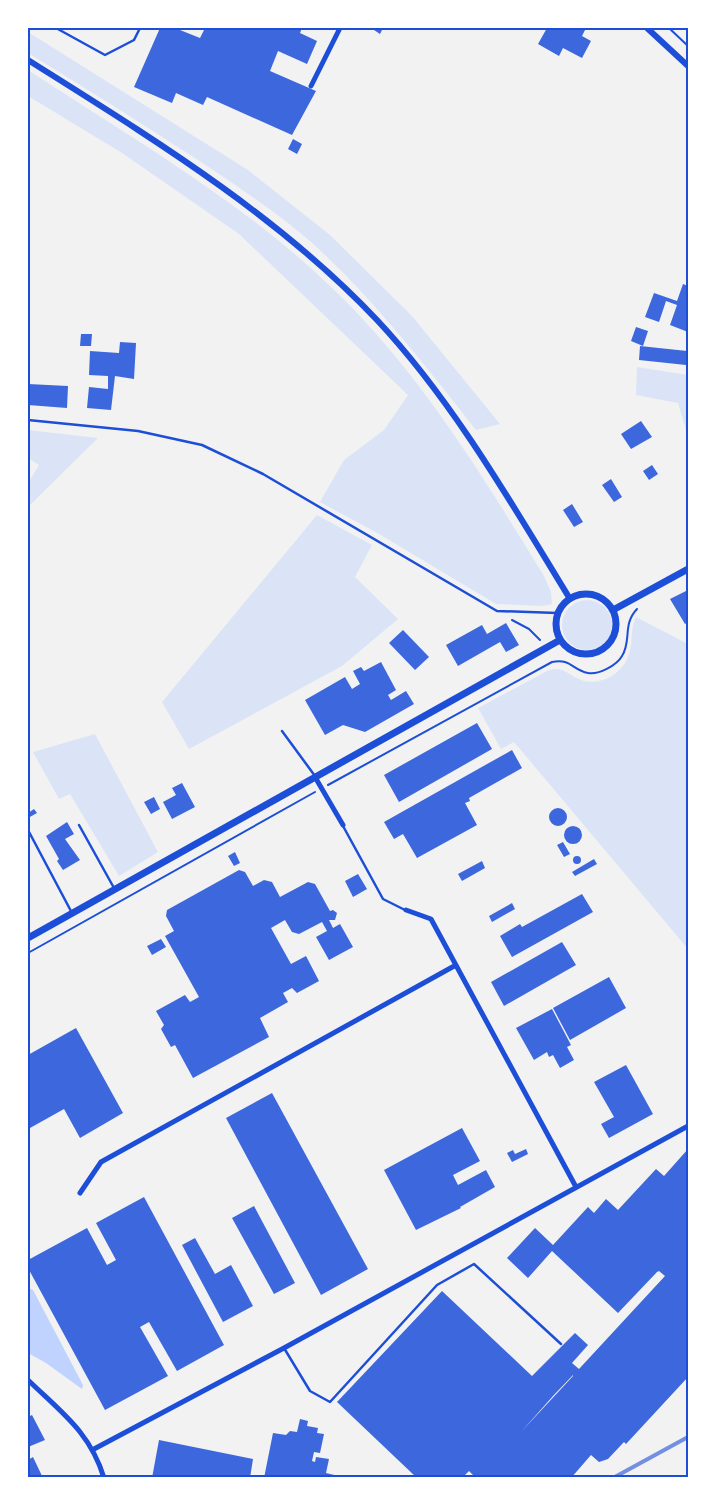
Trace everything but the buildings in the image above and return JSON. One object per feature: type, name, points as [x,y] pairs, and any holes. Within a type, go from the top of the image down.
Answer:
[{"type":"main road","points":[[613,610],[688,569]]},
{"type":"main road","points":[[584,594],[594,595],[605,600],[613,610],[616,618],[614,635],[604,649],[586,655],[576,653],[560,640],[556,626],[558,613],[570,599],[584,594]]},
{"type":"main road","points":[[28,938],[560,640]]},
{"type":"street","points":[[311,86],[340,28]]},
{"type":"street","points":[[647,28],[688,66]]},
{"type":"street","points":[[28,60],[133,126],[229,193],[307,255],[377,320],[452,414],[570,599]]},
{"type":"street","points":[[315,777],[343,825]]},
{"type":"street","points":[[406,910],[431,920],[576,1187]]},
{"type":"street","points":[[80,1193],[101,1162],[456,965]]},
{"type":"street","points":[[94,1450],[688,1126]]},
{"type":"street","points":[[28,1380],[82,1432],[94,1450],[104,1478]]},
{"type":"lane","points":[[56,28],[104,55],[134,40],[140,28]]},
{"type":"lane","points":[[28,420],[138,430],[202,445],[264,474],[497,611],[558,613]]},
{"type":"lane","points":[[282,731],[315,777]]},
{"type":"lane","points":[[79,825],[115,889]]},
{"type":"lane","points":[[343,825],[383,899],[406,910]]},
{"type":"lane","points":[[28,830],[72,913]]},
{"type":"lane","points":[[284,1348],[310,1391],[330,1402],[437,1285],[474,1264],[561,1344]]},
{"type":"path","points":[[669,28],[688,46]]},
{"type":"path","points":[[28,953],[322,788],[552,662],[561,660],[569,662],[586,672],[592,673],[617,663],[626,648],[629,620],[640,605]]},
{"type":"path","points":[[497,611],[529,629],[545,648],[552,662]]},
{"type":"shaded area","points":[[28,32],[248,170],[330,235],[412,316],[500,424],[476,430],[377,309],[334,263],[311,242],[272,211],[204,164],[28,53]]},
{"type":"shaded area","points":[[28,70],[222,197],[295,254],[361,317],[419,387],[471,460],[544,576],[551,592],[552,604],[543,606],[496,604],[379,534],[320,502],[344,460],[384,430],[408,395],[239,234],[122,153],[28,96]]},
{"type":"shaded area","points":[[637,367],[688,375],[688,437],[678,403],[636,395]]},
{"type":"shaded area","points":[[28,430],[98,438],[28,507],[28,483],[39,465],[28,458]]},
{"type":"shaded area","points":[[317,515],[372,545],[355,577],[398,619],[342,666],[189,749],[162,702]]},
{"type":"shaded area","points":[[582,600],[592,600],[605,607],[612,620],[612,630],[605,643],[592,650],[582,650],[573,646],[566,639],[562,630],[562,620],[566,611],[573,604]]},
{"type":"shaded area","points":[[636,617],[688,644],[688,949],[514,742],[501,749],[478,708],[549,670],[562,670],[588,682],[595,682],[614,675],[623,665],[629,654]]},
{"type":"shaded area","points":[[95,734],[158,852],[119,876],[70,794],[59,799],[33,752]]},
{"type":"water","points":[[29,1288],[33,1290],[83,1385],[82,1389],[46,1363],[28,1353]]},
{"type":"railway","points":[[613,1478],[688,1437]]}]
